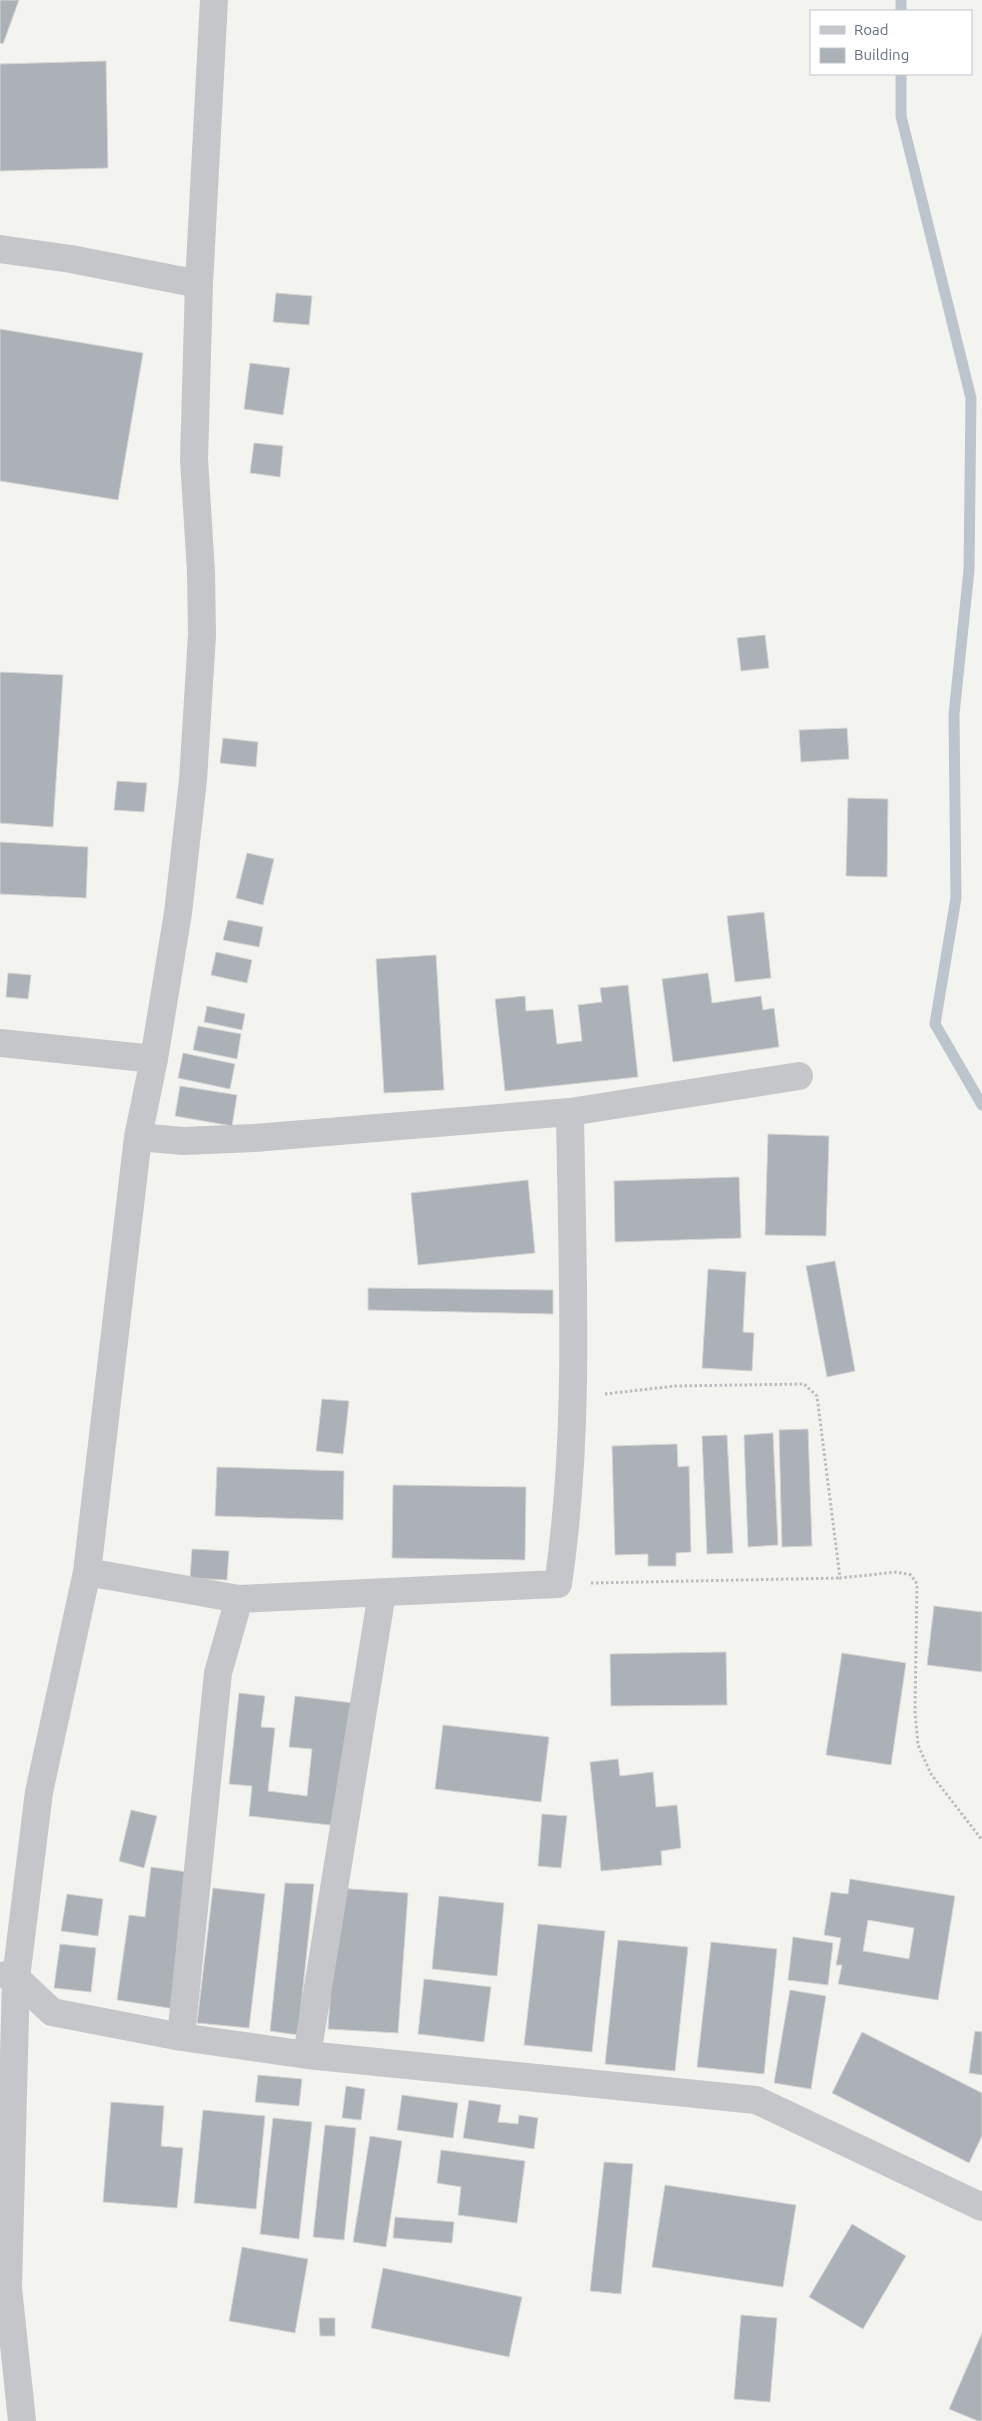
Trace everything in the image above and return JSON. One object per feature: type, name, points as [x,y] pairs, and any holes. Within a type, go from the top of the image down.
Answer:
[{"type":"street","points":[[22,2421],[8,2288],[8,1975],[39,1792],[88,1572],[138,1137],[154,1059],[178,913],[193,780],[202,635],[201,572],[194,459],[199,284],[214,0]]},
{"type":"street","points":[[0,248],[71,259],[199,284]]},
{"type":"street","points":[[0,1043],[154,1059]]},
{"type":"street","points":[[138,1137],[184,1141],[254,1138],[570,1112],[799,1076]]},
{"type":"street","points":[[88,1572],[239,1599],[558,1584],[568,1519],[573,1397],[570,1112]]},
{"type":"street","points":[[307,2055],[382,1593]]},
{"type":"street","points":[[181,2038],[218,1673],[239,1599]]},
{"type":"street","points":[[8,1975],[52,2012],[181,2038],[307,2055],[756,2100],[982,2207]]},
{"type":"path","points":[[573,1397],[675,1386],[804,1384],[817,1396],[840,1578]]},
{"type":"path","points":[[558,1584],[840,1578],[897,1572],[911,1575],[917,1584],[915,1711],[918,1745],[931,1774],[982,1840]]},
{"type":"building","points":[[0,0],[19,0],[3,44],[0,43]]},
{"type":"building","points":[[106,61],[108,168],[0,171],[0,64]]},
{"type":"building","points":[[276,293],[312,296],[309,325],[273,322]]},
{"type":"building","points":[[0,329],[143,353],[118,500],[0,481]]},
{"type":"building","points":[[250,363],[290,368],[283,415],[244,409]]},
{"type":"building","points":[[254,443],[283,446],[280,477],[250,473]]},
{"type":"building","points":[[765,635],[769,668],[741,671],[737,638]]},
{"type":"building","points":[[0,672],[63,675],[53,827],[0,823]]},
{"type":"building","points":[[847,728],[849,759],[801,762],[799,730]]},
{"type":"building","points":[[223,738],[258,742],[256,767],[220,763]]},
{"type":"building","points":[[117,781],[147,783],[144,812],[114,810]]},
{"type":"building","points":[[848,798],[888,799],[887,877],[846,876]]},
{"type":"building","points":[[0,842],[88,847],[86,898],[0,894]]},
{"type":"building","points":[[247,853],[274,859],[263,905],[236,898]]},
{"type":"building","points":[[764,912],[771,978],[735,982],[727,916]]},
{"type":"building","points":[[228,920],[263,927],[259,947],[223,940]]},
{"type":"building","points":[[216,952],[252,960],[247,983],[211,975]]},
{"type":"building","points":[[436,955],[444,1090],[384,1093],[376,959]]},
{"type":"building","points":[[8,973],[31,975],[28,999],[6,997]]},
{"type":"building","points":[[708,973],[712,1003],[761,996],[763,1010],[774,1008],[779,1047],[673,1062],[662,979]]},
{"type":"building","points":[[628,985],[638,1077],[505,1091],[495,999],[525,996],[526,1011],[553,1009],[557,1044],[582,1041],[578,1005],[602,1002],[600,988]]},
{"type":"building","points":[[207,1006],[245,1014],[242,1030],[204,1022]]},
{"type":"building","points":[[198,1026],[241,1034],[237,1059],[193,1050]]},
{"type":"building","points":[[183,1053],[235,1064],[230,1089],[178,1078]]},
{"type":"building","points":[[180,1086],[237,1095],[232,1126],[175,1116]]},
{"type":"building","points":[[768,1134],[829,1136],[826,1236],[765,1235]]},
{"type":"building","points":[[739,1177],[741,1238],[615,1242],[614,1181]]},
{"type":"building","points":[[528,1180],[535,1253],[418,1265],[411,1193]]},
{"type":"building","points":[[835,1261],[855,1371],[827,1377],[806,1266]]},
{"type":"building","points":[[708,1269],[746,1272],[743,1332],[754,1333],[752,1371],[702,1368]]},
{"type":"building","points":[[368,1288],[553,1290],[553,1314],[368,1310]]},
{"type":"building","points":[[322,1399],[349,1401],[343,1454],[316,1451]]},
{"type":"building","points":[[808,1429],[812,1546],[782,1547],[779,1430]]},
{"type":"building","points":[[773,1433],[778,1545],[748,1547],[744,1435]]},
{"type":"building","points":[[727,1435],[733,1553],[707,1554],[702,1436]]},
{"type":"building","points":[[677,1444],[678,1467],[689,1466],[691,1552],[676,1553],[676,1566],[648,1566],[648,1554],[615,1555],[612,1446]]},
{"type":"building","points":[[217,1467],[344,1471],[343,1520],[215,1516]]},
{"type":"building","points":[[393,1485],[526,1487],[525,1560],[392,1558]]},
{"type":"building","points":[[192,1549],[229,1551],[227,1580],[190,1578]]},
{"type":"building","points":[[934,1606],[982,1612],[982,1672],[927,1665]]},
{"type":"building","points":[[726,1652],[727,1705],[611,1706],[610,1654]]},
{"type":"building","points":[[842,1653],[906,1663],[891,1765],[826,1755]]},
{"type":"building","points":[[239,1693],[265,1696],[261,1727],[275,1728],[268,1791],[307,1796],[312,1749],[289,1747],[295,1696],[353,1703],[339,1826],[249,1816],[252,1786],[229,1784]]},
{"type":"building","points":[[443,1725],[549,1737],[541,1802],[435,1789]]},
{"type":"building","points":[[618,1759],[620,1776],[653,1772],[656,1807],[677,1805],[681,1848],[661,1851],[662,1865],[601,1871],[590,1762]]},
{"type":"building","points":[[131,1810],[157,1816],[144,1868],[119,1861]]},
{"type":"building","points":[[542,1814],[567,1816],[561,1868],[538,1866]]},
{"type":"building","points":[[151,1867],[195,1873],[175,2009],[117,2000],[129,1915],[145,1917]]},
{"type":"building","points":[[850,1879],[955,1896],[938,2000],[838,1984],[842,1965],[836,1965],[841,1938],[824,1935],[831,1892],[848,1894]],"holes":[[[868,1920],[914,1928],[909,1959],[863,1951]]]},
{"type":"building","points":[[285,1883],[314,1884],[298,2035],[270,2031]]},
{"type":"building","points":[[213,1888],[265,1894],[249,2028],[197,2023]]},
{"type":"building","points":[[338,1888],[408,1893],[398,2033],[328,2029]]},
{"type":"building","points":[[67,1894],[103,1899],[98,1936],[61,1931]]},
{"type":"building","points":[[439,1896],[504,1903],[497,1976],[432,1969]]},
{"type":"building","points":[[538,1924],[605,1931],[592,2052],[524,2045]]},
{"type":"building","points":[[793,1937],[833,1943],[828,1985],[788,1980]]},
{"type":"building","points":[[618,1940],[688,1947],[675,2071],[605,2064]]},
{"type":"building","points":[[711,1942],[777,1949],[764,2074],[697,2067]]},
{"type":"building","points":[[60,1944],[96,1948],[91,1992],[54,1988]]},
{"type":"building","points":[[424,1979],[491,1987],[484,2042],[418,2034]]},
{"type":"building","points":[[790,1990],[826,1996],[811,2089],[774,2083]]},
{"type":"building","points":[[975,2031],[982,2032],[982,2075],[969,2073]]},
{"type":"building","points":[[862,2032],[982,2093],[982,2136],[969,2163],[832,2093]]},
{"type":"building","points":[[258,2075],[302,2079],[299,2106],[255,2102]]},
{"type":"building","points":[[346,2086],[365,2089],[361,2120],[342,2118]]},
{"type":"building","points":[[402,2095],[458,2103],[453,2138],[397,2130]]},
{"type":"building","points":[[469,2100],[501,2105],[498,2122],[518,2124],[519,2115],[538,2118],[534,2149],[463,2138]]},
{"type":"building","points":[[111,2102],[164,2106],[161,2146],[183,2148],[177,2208],[103,2202]]},
{"type":"building","points":[[203,2110],[265,2116],[256,2209],[194,2203]]},
{"type":"building","points":[[273,2118],[312,2122],[299,2239],[260,2234]]},
{"type":"building","points":[[325,2125],[356,2128],[344,2240],[313,2237]]},
{"type":"building","points":[[370,2136],[402,2141],[386,2247],[353,2242]]},
{"type":"building","points":[[441,2150],[525,2161],[517,2223],[458,2215],[461,2187],[437,2183]]},
{"type":"building","points":[[604,2162],[633,2164],[621,2294],[590,2291]]},
{"type":"building","points":[[665,2185],[796,2205],[783,2287],[652,2267]]},
{"type":"building","points":[[395,2217],[454,2222],[452,2243],[393,2238]]},
{"type":"building","points":[[852,2224],[906,2256],[863,2329],[809,2297]]},
{"type":"building","points":[[242,2247],[308,2259],[295,2333],[229,2321]]},
{"type":"building","points":[[383,2268],[522,2297],[509,2357],[371,2328]]},
{"type":"building","points":[[741,2315],[777,2318],[770,2402],[734,2399]]},
{"type":"building","points":[[319,2318],[335,2318],[335,2336],[320,2336]]},
{"type":"building","points":[[982,2333],[982,2421],[978,2421],[949,2409]]},
{"type":"waterway","points":[[901,0],[901,10]]},
{"type":"waterway","points":[[901,75],[901,116],[971,398],[969,570],[954,714],[956,898],[935,1024],[982,1105]]}]
